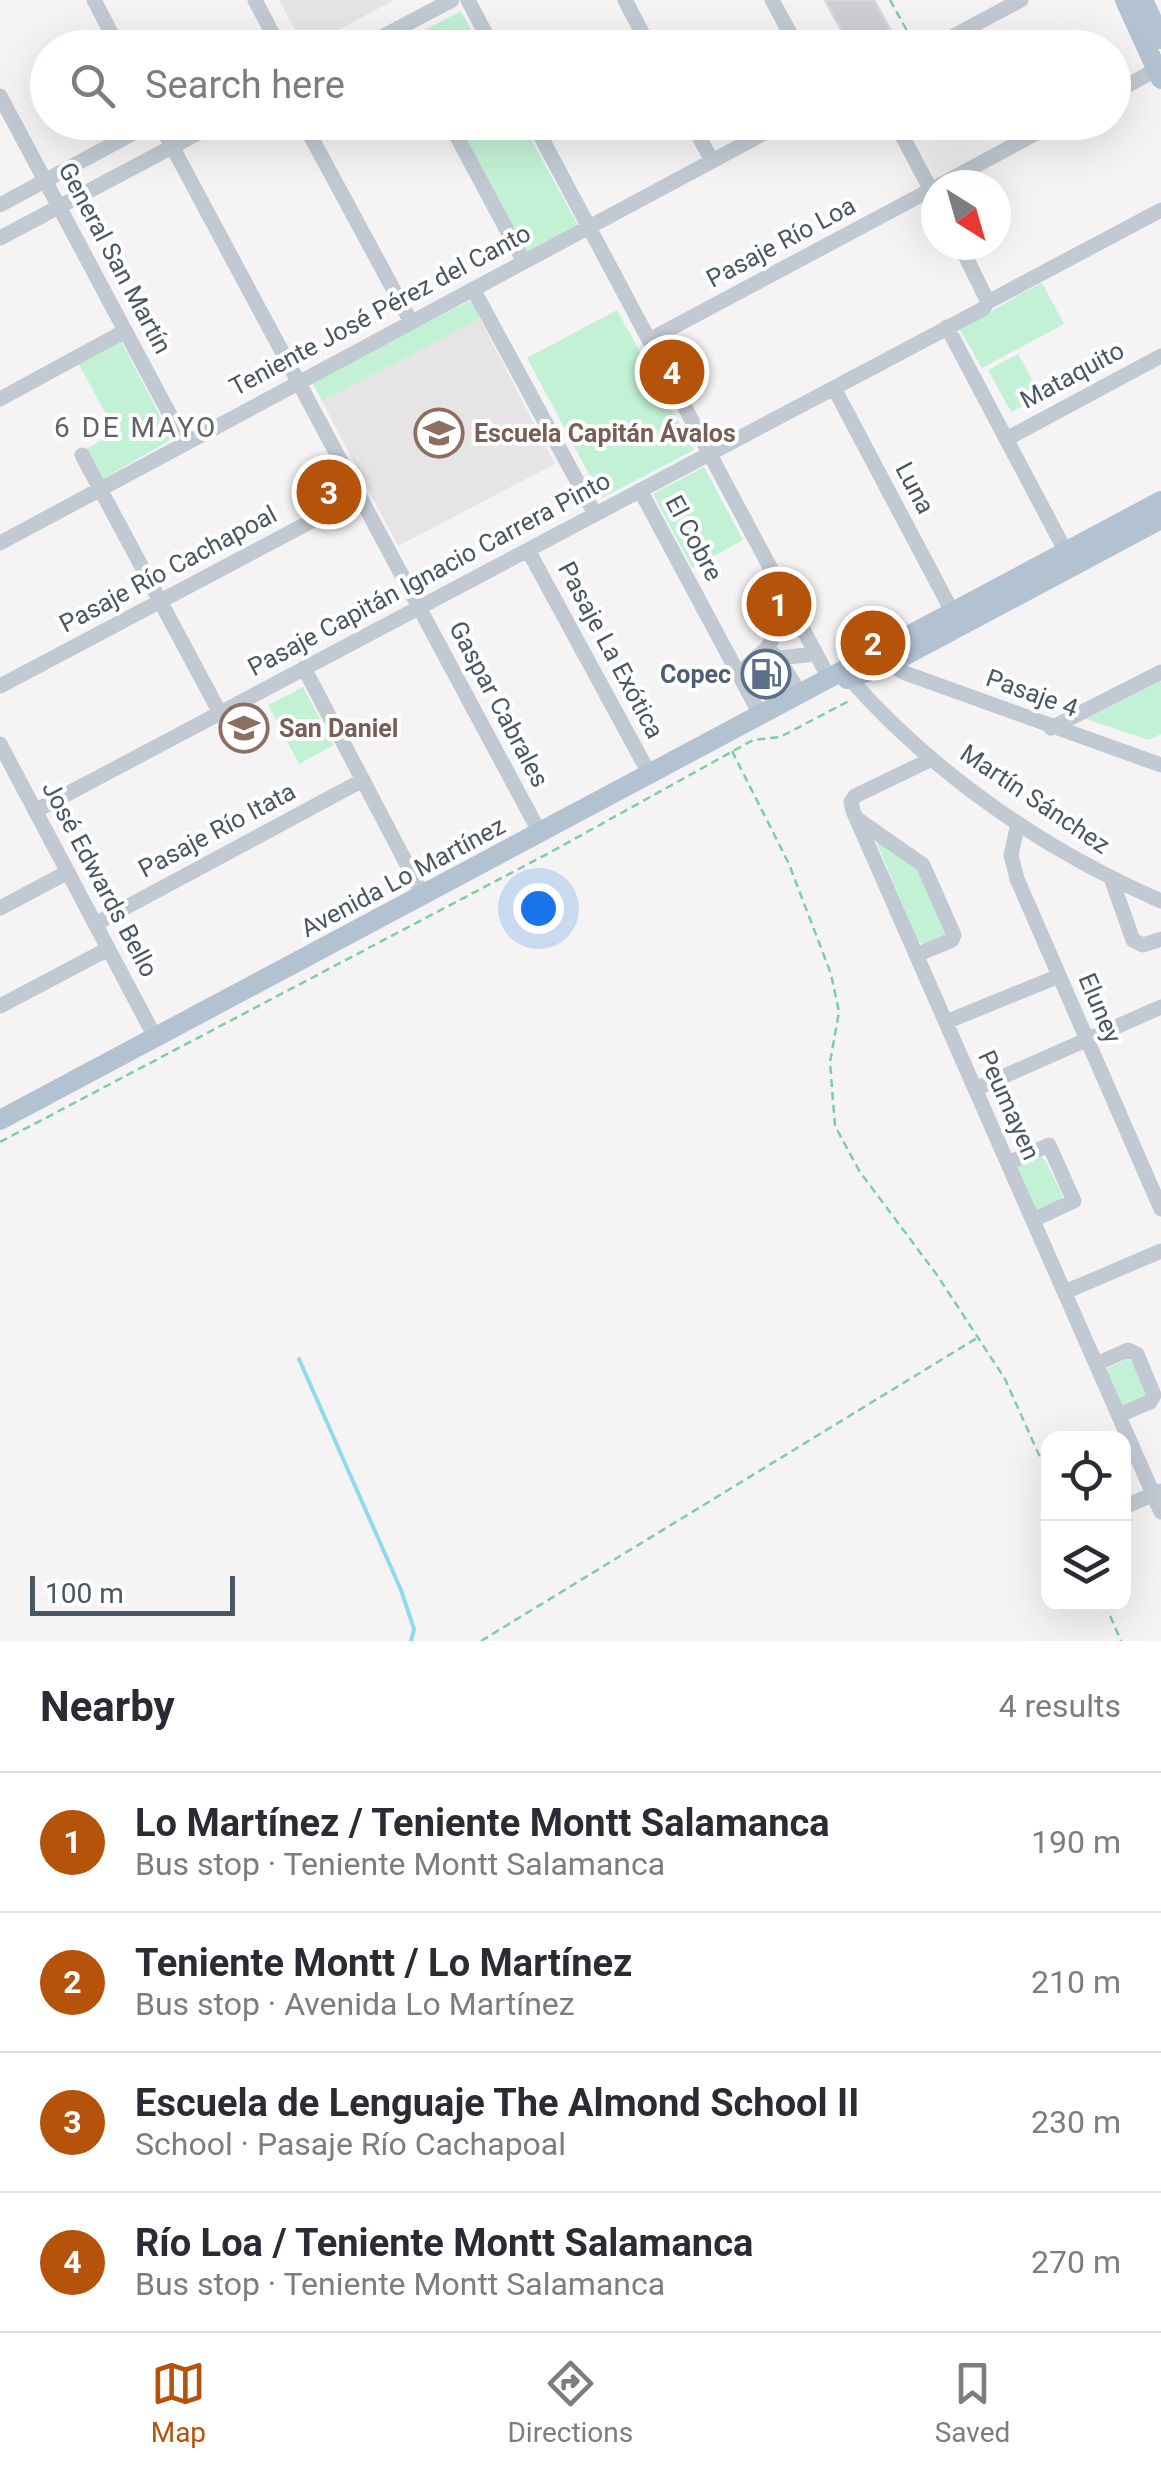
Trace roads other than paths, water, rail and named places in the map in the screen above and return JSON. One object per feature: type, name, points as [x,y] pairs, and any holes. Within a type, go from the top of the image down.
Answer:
[{"type":"main road","points":[[1125,0],[1159,74]]},
{"type":"main road","points":[[1143,0],[1158,26]]},
{"type":"main road","name":"Avenida Lo Martínez","points":[[848,684],[953,612],[1161,502]]},
{"type":"main road","name":"Avenida Lo Martínez","points":[[0,1120],[760,716],[801,695],[848,684],[889,664],[1161,519]]},
{"type":"street","points":[[94,0],[110,30]]},
{"type":"street","points":[[255,0],[271,30]]},
{"type":"street","points":[[394,30],[452,0]]},
{"type":"street","points":[[468,0],[484,30]]},
{"type":"street","points":[[624,0],[640,30]]},
{"type":"street","points":[[772,0],[788,30]]},
{"type":"street","points":[[965,30],[1021,0]]},
{"type":"street","points":[[1131,86],[1159,74]]},
{"type":"street","name":"General San Martín","points":[[0,96],[185,443]]},
{"type":"street","points":[[0,205],[123,140]]},
{"type":"street","name":"Gaspar Cabrales","points":[[168,140],[540,833]]},
{"type":"street","points":[[0,238],[185,140]]},
{"type":"street","points":[[312,140],[411,322]]},
{"type":"street","points":[[459,140],[524,262]]},
{"type":"street","name":"Martín Sánchez","points":[[543,140],[816,654],[932,759],[1018,824],[1161,902]]},
{"type":"street","points":[[701,140],[712,161]]},
{"type":"street","name":"Teniente José Pérez del Canto","points":[[0,542],[751,140]]},
{"type":"street","points":[[905,140],[924,170]]},
{"type":"street","name":"Pasaje Río Loa","points":[[972,170],[1026,140]]},
{"type":"street","name":"Pasaje Río Loa","points":[[649,340],[921,198]]},
{"type":"street","name":"Pasaje Capitán Ignacio Carrera Pinto","points":[[35,811],[983,309],[988,302],[1161,210]]},
{"type":"street","points":[[967,260],[988,302]]},
{"type":"street","points":[[473,289],[595,514]]},
{"type":"street","points":[[948,327],[1066,552]]},
{"type":"street","points":[[0,399],[126,331]]},
{"type":"street","name":"Mataquito","points":[[1006,438],[1161,356]]},
{"type":"street","name":"Luna","points":[[834,388],[953,612]]},
{"type":"street","points":[[82,455],[220,713]]},
{"type":"street","name":"El Cobre","points":[[640,490],[760,716]]},
{"type":"street","name":"Pasaje Río Cachapoal","points":[[0,686],[359,496]]},
{"type":"street","name":"Pasaje La Exótica","points":[[528,550],[650,775]]},
{"type":"street","points":[[772,653],[791,606]]},
{"type":"street","points":[[772,653],[801,695]]},
{"type":"street","points":[[738,674],[772,653],[816,654]]},
{"type":"street","name":"Pasaje 4","points":[[889,664],[1051,728],[1161,765]]},
{"type":"street","points":[[304,668],[423,895]]},
{"type":"street","points":[[1051,728],[1161,672]]},
{"type":"street","name":"José Edwards Bello","points":[[0,744],[155,1037]]},
{"type":"street","points":[[916,956],[952,940],[954,934],[923,865],[856,819],[851,802],[855,796],[932,759]]},
{"type":"street","name":"Pasaje Río Itata","points":[[95,924],[363,780]]},
{"type":"street","name":"Peumayen","points":[[856,819],[1096,1364],[1157,1493],[1161,1512]]},
{"type":"street","name":"Eluney","points":[[1018,824],[1011,855],[1015,874],[1161,1209]]},
{"type":"street","points":[[0,908],[68,872]]},
{"type":"street","points":[[1111,878],[1133,940],[1143,946],[1161,939]]},
{"type":"street","points":[[0,1006],[108,949]]},
{"type":"street","points":[[946,1022],[1059,976]]},
{"type":"street","points":[[975,1089],[1161,1008]]},
{"type":"street","points":[[1008,1163],[1049,1144],[1074,1201],[1033,1220]]},
{"type":"street","points":[[1064,1292],[1161,1251]]},
{"type":"street","points":[[1096,1364],[1128,1350],[1137,1354],[1154,1395],[1150,1402],[1119,1415]]},
{"type":"street","points":[[1131,1504],[1157,1493]]},
{"type":"waterway","points":[[299,1359],[401,1590],[414,1629],[411,1641]]},
{"type":"place","name":"Río Loa / Teniente Montt Salamanca","points":[[672,372]]},
{"type":"place","name":"Escuela Capitán Ávalos","points":[[439,433]]},
{"type":"place","name":"Escuela de Lenguaje The Almond School II","points":[[329,492]]},
{"type":"place","name":"Lo Martínez / Teniente Montt Salamanca","points":[[779,604]]},
{"type":"place","name":"Teniente Montt / Lo Martínez","points":[[873,643]]},
{"type":"place","name":"Copec","points":[[766,674]]},
{"type":"place","name":"San Daniel","points":[[244,728]]},
{"type":"district","name":"6 DE MAYO","points":[[136,427]]}]
